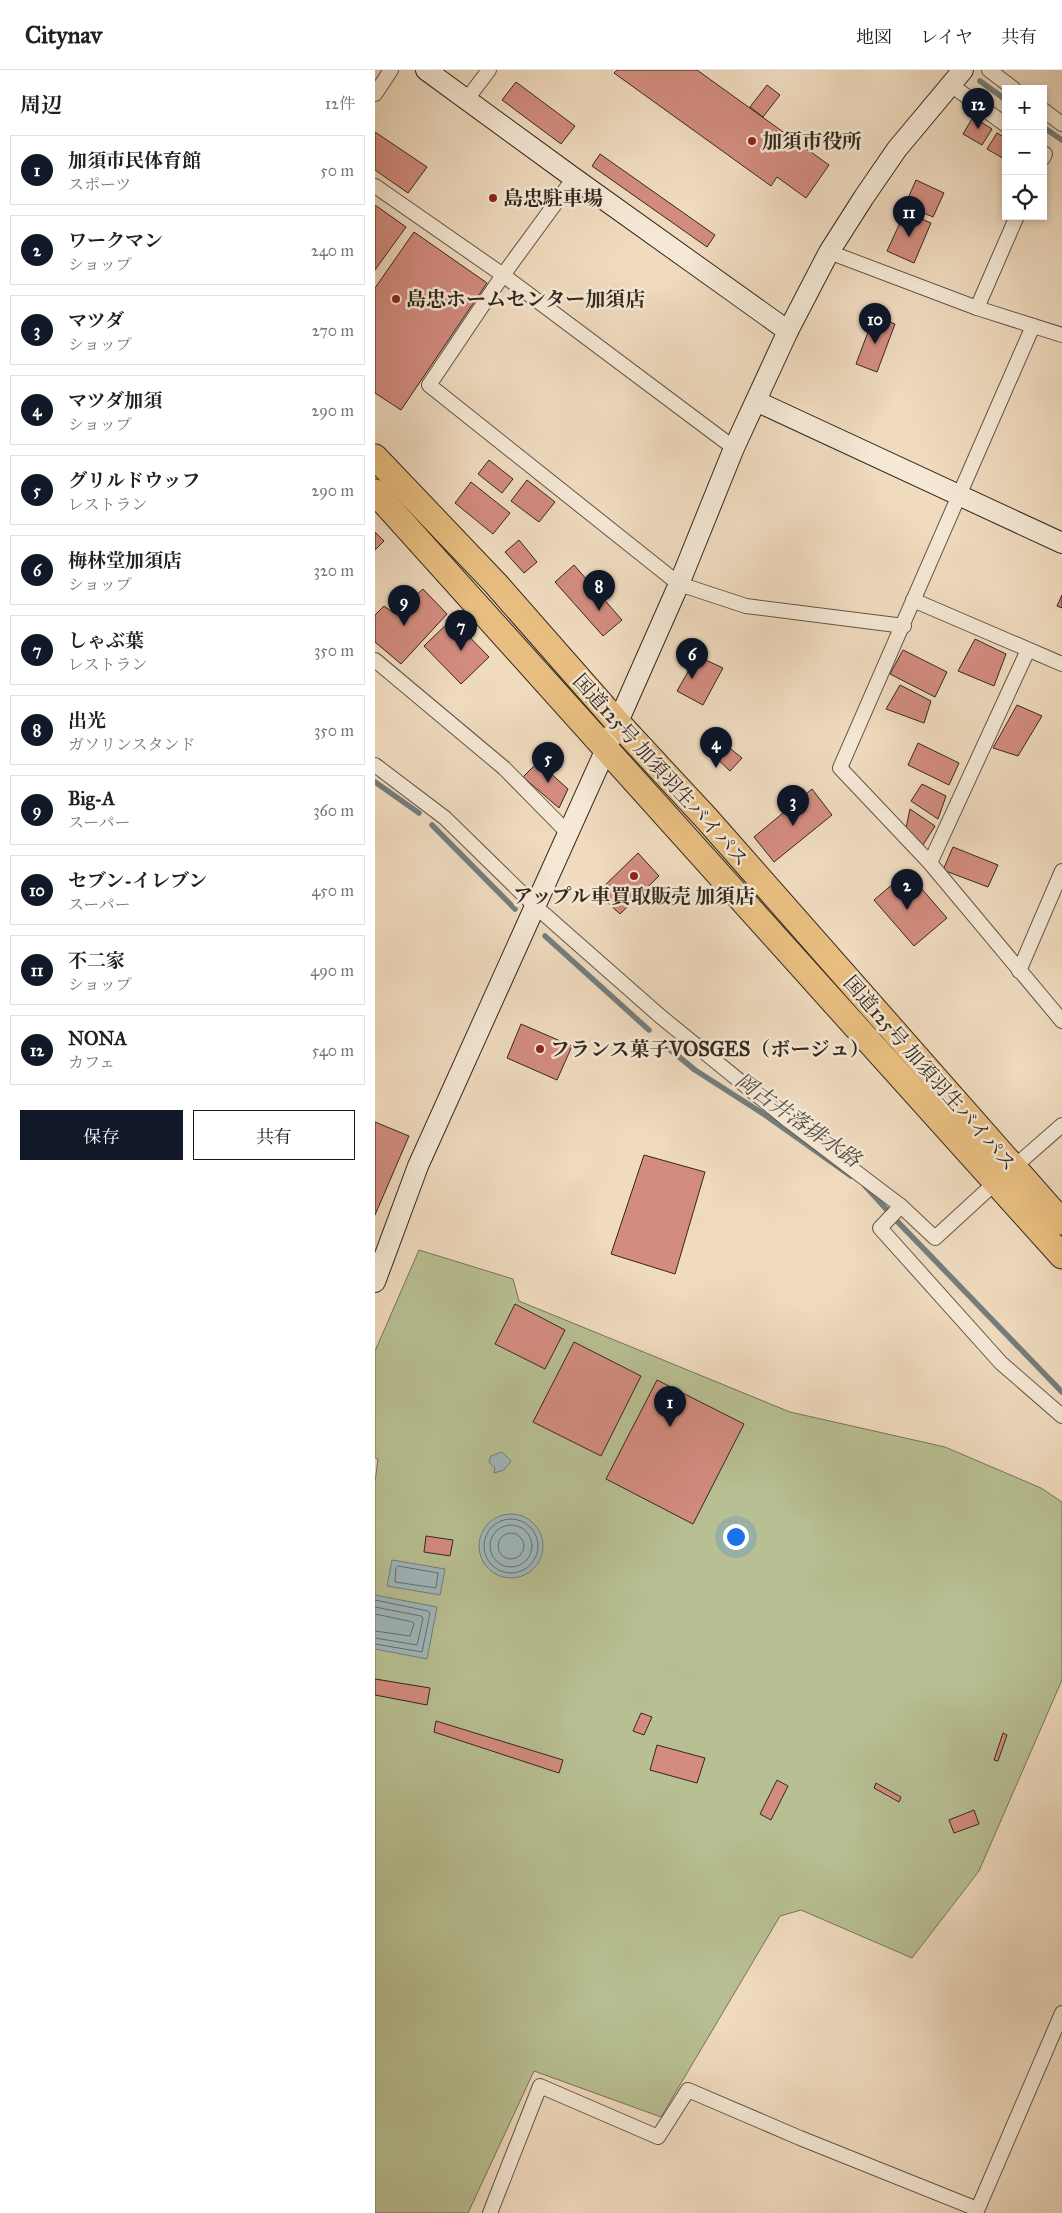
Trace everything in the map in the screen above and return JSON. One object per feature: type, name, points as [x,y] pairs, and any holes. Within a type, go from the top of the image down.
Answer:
[{"type":"highway","name":"国道125号 加須羽生バイパス","points":[[375,457],[496,584],[707,819],[1005,1175],[1062,1256]]},
{"type":"highway","name":"国道125号 加須羽生バイパス","points":[[375,492],[606,749],[1005,1175],[1062,1222]]},
{"type":"street","points":[[375,94],[391,70]]},
{"type":"street","points":[[426,70],[788,331]]},
{"type":"street","points":[[467,99],[489,70]]},
{"type":"street","points":[[989,70],[1009,85]]},
{"type":"street","points":[[375,1282],[418,1166],[679,584],[734,448],[788,331],[829,252],[897,148],[957,77],[1002,121]]},
{"type":"street","points":[[1047,113],[1062,124]]},
{"type":"street","points":[[574,178],[503,275],[429,385],[679,584],[747,606],[904,626]]},
{"type":"street","points":[[375,186],[503,275],[734,448]]},
{"type":"street","points":[[977,308],[1015,220]]},
{"type":"street","points":[[829,252],[977,308],[1062,335]]},
{"type":"street","points":[[1033,326],[913,600],[904,626],[840,768],[930,863],[1062,1021]]},
{"type":"street","points":[[756,401],[1062,543]]},
{"type":"street","points":[[913,600],[1062,664]]},
{"type":"street","points":[[930,863],[1028,650]]},
{"type":"street","points":[[375,660],[504,768],[568,833]]},
{"type":"street","points":[[375,765],[445,818],[531,916],[660,1016],[789,1121],[893,1214],[935,1238],[1062,1125]]},
{"type":"street","points":[[1019,971],[1062,871]]},
{"type":"street","points":[[893,1214],[880,1228],[1001,1363],[1062,1416]]},
{"type":"street","points":[[490,2213],[540,2086],[658,2137],[689,2090],[977,2211],[1062,2013]]},
{"type":"green space","points":[[419,1250],[513,1279],[519,1301],[790,1412],[945,1447],[1041,1488],[1062,1502],[1062,1680],[979,1871],[912,1958],[801,1910],[780,1916],[661,2117],[534,2071],[468,2213],[375,2213],[375,1482],[378,1459],[375,1458],[375,1351]]},
{"type":"water","points":[[502,1452],[511,1461],[504,1470],[494,1473],[495,1468],[489,1462],[491,1456]]},
{"type":"water","points":[[505,1514],[517,1514],[534,1523],[541,1534],[543,1546],[541,1558],[534,1569],[517,1578],[505,1578],[493,1573],[484,1564],[479,1552],[479,1540],[484,1528],[493,1519]]},
{"type":"water","points":[[392,1560],[445,1569],[440,1595],[387,1586]]},
{"type":"water","points":[[375,1595],[437,1607],[427,1659],[375,1649]]},
{"type":"building","name":"加須市役所","points":[[617,70],[697,70],[829,165],[806,198],[777,177],[771,186],[614,73]]},
{"type":"building","points":[[516,82],[575,126],[561,144],[502,100]]},
{"type":"building","points":[[767,85],[780,95],[763,117],[750,107]]},
{"type":"building","points":[[973,117],[992,129],[982,145],[963,134]]},
{"type":"building","points":[[375,132],[427,167],[408,193],[375,170]]},
{"type":"building","points":[[997,133],[1002,136],[1002,158],[987,149]]},
{"type":"building","points":[[600,154],[715,235],[707,247],[592,166]]},
{"type":"building","points":[[916,180],[944,193],[933,217],[905,205]]},
{"type":"building","points":[[375,205],[406,227],[375,270]]},
{"type":"building","points":[[905,212],[931,223],[914,263],[887,251]]},
{"type":"building","points":[[414,232],[487,283],[401,410],[375,393],[375,288]]},
{"type":"building","points":[[874,316],[895,324],[877,372],[856,364]]},
{"type":"building","points":[[489,460],[513,479],[502,493],[478,474]]},
{"type":"building","points":[[527,480],[555,502],[539,522],[511,501]]},
{"type":"building","points":[[471,482],[510,513],[493,534],[455,503]]},
{"type":"building","points":[[375,532],[384,541],[375,550]]},
{"type":"building","points":[[519,540],[537,562],[524,573],[505,552]]},
{"type":"building","points":[[574,565],[622,620],[603,636],[555,582]]},
{"type":"building","points":[[423,589],[447,614],[401,664],[375,642],[375,615],[384,606],[395,614]]},
{"type":"building","points":[[1062,595],[1062,608],[1057,606]]},
{"type":"building","points":[[452,619],[489,657],[461,684],[424,646]]},
{"type":"building","points":[[975,639],[1006,654],[994,686],[958,671]]},
{"type":"building","points":[[903,650],[947,672],[935,697],[890,674]]},
{"type":"building","points":[[697,656],[723,668],[703,705],[677,691]]},
{"type":"building","points":[[900,685],[931,701],[924,723],[886,709]]},
{"type":"building","points":[[1017,705],[1042,716],[1018,756],[993,748]]},
{"type":"building","points":[[722,742],[742,758],[730,771],[711,753]]},
{"type":"building","points":[[918,743],[959,763],[949,785],[908,765]]},
{"type":"building","points":[[538,762],[568,789],[559,808],[523,777]]},
{"type":"building","points":[[922,784],[946,796],[938,819],[911,801]]},
{"type":"building","points":[[812,789],[832,815],[774,862],[754,837]]},
{"type":"building","points":[[910,809],[935,826],[923,845],[905,833]]},
{"type":"building","points":[[953,847],[998,865],[988,887],[943,870]]},
{"type":"building","points":[[638,853],[659,876],[620,914],[597,893]]},
{"type":"building","points":[[907,872],[947,918],[914,946],[874,900]]},
{"type":"building","points":[[521,1024],[572,1046],[557,1080],[507,1058]]},
{"type":"building","points":[[375,1122],[409,1136],[375,1215]]},
{"type":"building","points":[[644,1155],[705,1172],[675,1274],[611,1254]]},
{"type":"building","points":[[515,1304],[565,1330],[545,1369],[495,1344]]},
{"type":"building","points":[[574,1342],[641,1376],[601,1456],[533,1422]]},
{"type":"building","points":[[657,1380],[744,1424],[693,1524],[606,1479]]},
{"type":"building","points":[[426,1536],[453,1540],[450,1556],[424,1552]]},
{"type":"building","points":[[375,1679],[430,1688],[427,1705],[375,1695]]},
{"type":"building","points":[[641,1713],[652,1717],[644,1735],[633,1731]]},
{"type":"building","points":[[436,1721],[563,1760],[559,1773],[434,1732]]},
{"type":"building","points":[[1003,1733],[1007,1735],[998,1761],[994,1760]]},
{"type":"building","points":[[657,1745],[705,1758],[697,1783],[650,1770]]},
{"type":"building","points":[[777,1780],[788,1786],[771,1820],[760,1814]]},
{"type":"building","points":[[876,1783],[901,1797],[899,1802],[874,1788]]},
{"type":"building","points":[[974,1810],[979,1824],[954,1833],[949,1820]]},
{"type":"waterway","points":[[980,81],[1002,97]]},
{"type":"waterway","points":[[1047,130],[1062,140]]},
{"type":"waterway","name":"岡古井落排水路","points":[[375,782],[419,813]]},
{"type":"waterway","name":"岡古井落排水路","points":[[432,825],[515,909]]},
{"type":"waterway","name":"岡古井落排水路","points":[[545,936],[649,1030]]},
{"type":"waterway","name":"岡古井落排水路","points":[[662,1043],[695,1070],[765,1115],[851,1176]]},
{"type":"waterway","name":"岡古井落排水路","points":[[865,1186],[887,1210]]},
{"type":"waterway","name":"岡古井落排水路","points":[[895,1219],[1062,1392]]},
{"type":"place","name":"NONA","points":[[978,129]]},
{"type":"place","name":"加須市役所","points":[[752,141]]},
{"type":"place","name":"島忠駐車場","points":[[493,198]]},
{"type":"place","name":"不二家","points":[[909,237]]},
{"type":"place","name":"島忠ホームセンター加須店","points":[[396,299]]},
{"type":"place","name":"セブン-イレブン","points":[[875,344]]},
{"type":"place","name":"出光","points":[[599,611]]},
{"type":"place","name":"Big-A","points":[[404,626]]},
{"type":"place","name":"しゃぶ葉","points":[[461,651]]},
{"type":"place","name":"梅林堂加須店","points":[[692,679]]},
{"type":"place","name":"マツダ加須","points":[[716,768]]},
{"type":"place","name":"グリルドウッフ","points":[[548,783]]},
{"type":"place","name":"マツダ","points":[[793,826]]},
{"type":"place","name":"アップル車買取販売 加須店","points":[[634,876]]},
{"type":"place","name":"ワークマン","points":[[907,910]]},
{"type":"place","name":"フランス菓子VOSGES（ボージュ）","points":[[540,1049]]},
{"type":"place","name":"加須市民体育館","points":[[670,1427]]}]
